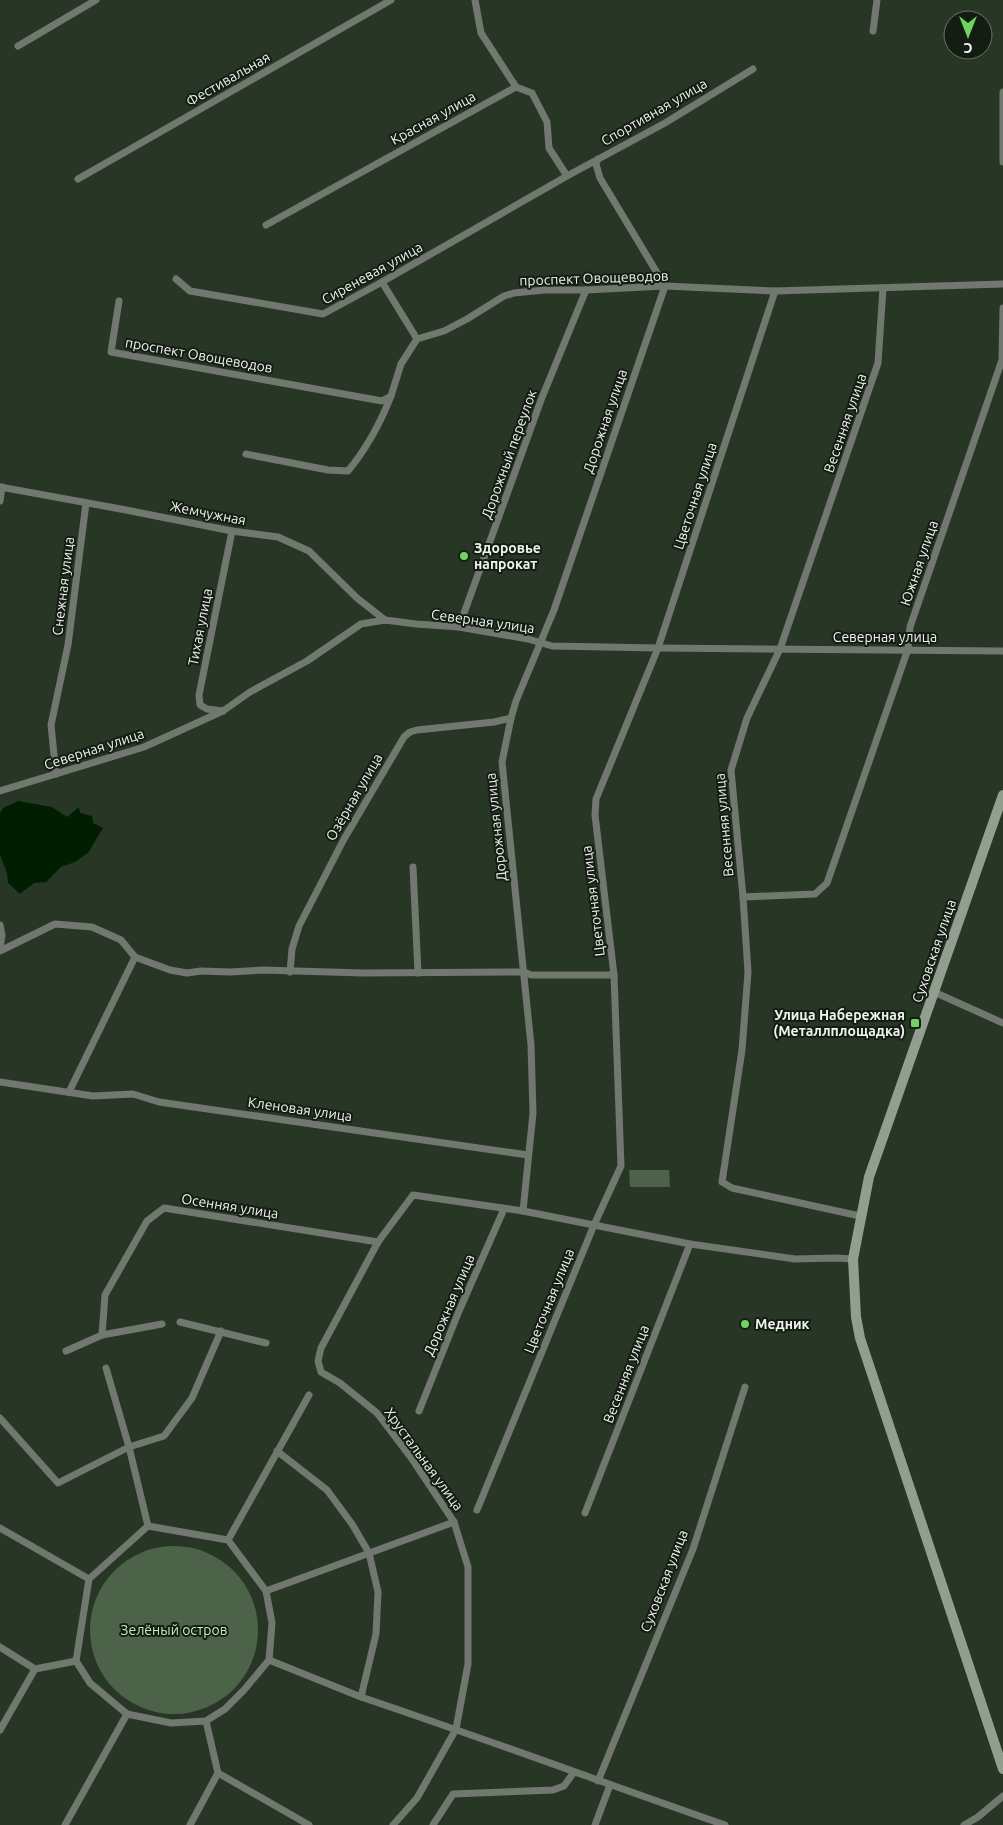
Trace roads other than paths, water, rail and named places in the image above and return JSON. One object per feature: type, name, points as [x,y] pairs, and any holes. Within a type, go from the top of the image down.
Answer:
[{"type":"street","points":[[18,46],[96,0]]},
{"type":"street","name":"Фестивальная","points":[[78,179],[391,0]]},
{"type":"street","points":[[475,0],[481,33],[516,87],[532,93],[548,122],[549,148],[567,176]]},
{"type":"street","points":[[873,31],[876,0]]},
{"type":"street","name":"Спортивная улица","points":[[567,176],[664,123],[753,69]]},
{"type":"street","name":"Красная улица","points":[[266,226],[516,87]]},
{"type":"street","points":[[1003,92],[1003,162]]},
{"type":"street","points":[[598,159],[596,164],[600,178],[665,286]]},
{"type":"street","name":"Сиреневая улица","points":[[176,279],[190,291],[323,314],[567,176]]},
{"type":"street","points":[[246,454],[328,470],[348,471],[361,455],[382,420],[401,364],[417,339],[382,282]]},
{"type":"street","name":"проспект Овощеводов","points":[[417,339],[444,331],[504,296],[544,290],[665,286],[775,291],[1003,284]]},
{"type":"street","name":"Дорожная улица","points":[[523,1211],[533,1113],[532,1065],[502,762],[510,718],[554,610],[665,286]]},
{"type":"street","name":"Весенняя улица","points":[[860,1216],[732,1188],[722,1182],[742,1050],[748,972],[731,770],[747,718],[780,649],[878,363],[883,288]]},
{"type":"street","name":"Дорожный переулок","points":[[459,627],[541,400],[586,290]]},
{"type":"street","name":"Цветочная улица","points":[[477,1510],[594,1225],[621,1166],[614,975],[595,815],[596,799],[658,648],[775,291]]},
{"type":"street","name":"проспект Овощеводов","points":[[119,301],[111,352],[382,401],[391,396]]},
{"type":"street","name":"Южная улица","points":[[743,897],[815,894],[827,883],[908,649],[910,627],[1002,360],[1003,308]]},
{"type":"street","points":[[0,501],[1,487]]},
{"type":"street","name":"Жемчужная","points":[[1,487],[232,531],[278,537],[309,551],[357,598],[385,620]]},
{"type":"street","name":"Снежная улица","points":[[56,774],[51,725],[68,645],[86,503]]},
{"type":"street","name":"Тихая улица","points":[[223,711],[207,709],[200,705],[199,695],[232,531]]},
{"type":"street","name":"Северная улица","points":[[0,791],[144,747],[223,711],[250,692],[307,661],[361,624],[385,620],[459,627],[540,642],[552,646],[1003,650]]},
{"type":"street","name":"Озёрная улица","points":[[290,972],[292,949],[299,926],[344,839],[389,760],[404,738],[410,732],[417,730],[510,718]]},
{"type":"street","name":"Суховская улица","points":[[1003,796],[869,1177],[852,1259],[856,1317],[863,1347],[1003,1770]]},
{"type":"street","points":[[413,866],[418,973]]},
{"type":"street","points":[[0,949],[55,924],[92,927],[121,940],[135,957],[170,970],[187,973],[201,970],[230,972],[263,970],[418,973],[524,972],[531,975],[614,975]]},
{"type":"street","points":[[0,925],[2,935],[0,949]]},
{"type":"street","points":[[69,1092],[135,957]]},
{"type":"street","points":[[934,992],[1003,1023]]},
{"type":"street","name":"Кленовая улица","points":[[0,1082],[93,1096],[133,1094],[159,1102],[528,1155]]},
{"type":"street","points":[[378,1242],[413,1195],[523,1211],[690,1244],[796,1259],[852,1259]]},
{"type":"street","name":"Осенняя улица","points":[[102,1335],[105,1295],[147,1220],[164,1208],[378,1242]]},
{"type":"street","name":"Дорожная улица","points":[[419,1411],[459,1311],[504,1209]]},
{"type":"street","name":"Хрустальная улица","points":[[378,1242],[321,1348],[318,1361],[321,1372],[340,1384],[377,1413],[412,1459],[454,1522]]},
{"type":"street","name":"Весенняя улица","points":[[585,1513],[690,1244]]},
{"type":"street","points":[[180,1322],[266,1343]]},
{"type":"street","points":[[66,1351],[102,1335],[162,1324]]},
{"type":"street","points":[[0,1418],[58,1483],[129,1447],[164,1436],[192,1398],[221,1331]]},
{"type":"street","points":[[106,1368],[129,1447],[148,1526]]},
{"type":"street","name":"Суховская улица","points":[[598,1781],[693,1549],[745,1387]]},
{"type":"street","points":[[228,1540],[309,1395]]},
{"type":"street","points":[[277,1451],[326,1490],[352,1524],[369,1553],[378,1592],[376,1634],[361,1697]]},
{"type":"street","points":[[266,1591],[454,1522],[468,1567],[468,1664],[456,1729],[417,1798],[393,1825]]},
{"type":"street","points":[[148,1526],[228,1540],[266,1591],[272,1623],[269,1660],[225,1709],[206,1721],[171,1723],[127,1714],[90,1683],[76,1661],[89,1578],[148,1526]]},
{"type":"street","points":[[0,1528],[89,1578]]},
{"type":"street","points":[[0,1647],[35,1669],[76,1661]]},
{"type":"street","points":[[269,1660],[361,1697],[725,1825]]},
{"type":"street","points":[[0,1730],[35,1669]]},
{"type":"street","points":[[65,1825],[127,1714]]},
{"type":"street","points":[[190,1825],[218,1773],[206,1721]]},
{"type":"street","points":[[433,1825],[453,1794],[553,1790],[564,1786],[574,1772]]},
{"type":"street","points":[[218,1773],[309,1825]]},
{"type":"street","points":[[595,1825],[610,1785]]},
{"type":"street","points":[[964,1825],[1003,1796]]},
{"type":"place","name":"Здоровье напрокат","points":[[464,556]]},
{"type":"place","name":"Улица Набережная (Металлплощадка)","points":[[915,1023]]},
{"type":"place","name":"Медник","points":[[745,1324]]},
{"type":"park label","name":"Зелёный остров","points":[[174,1630]]}]
